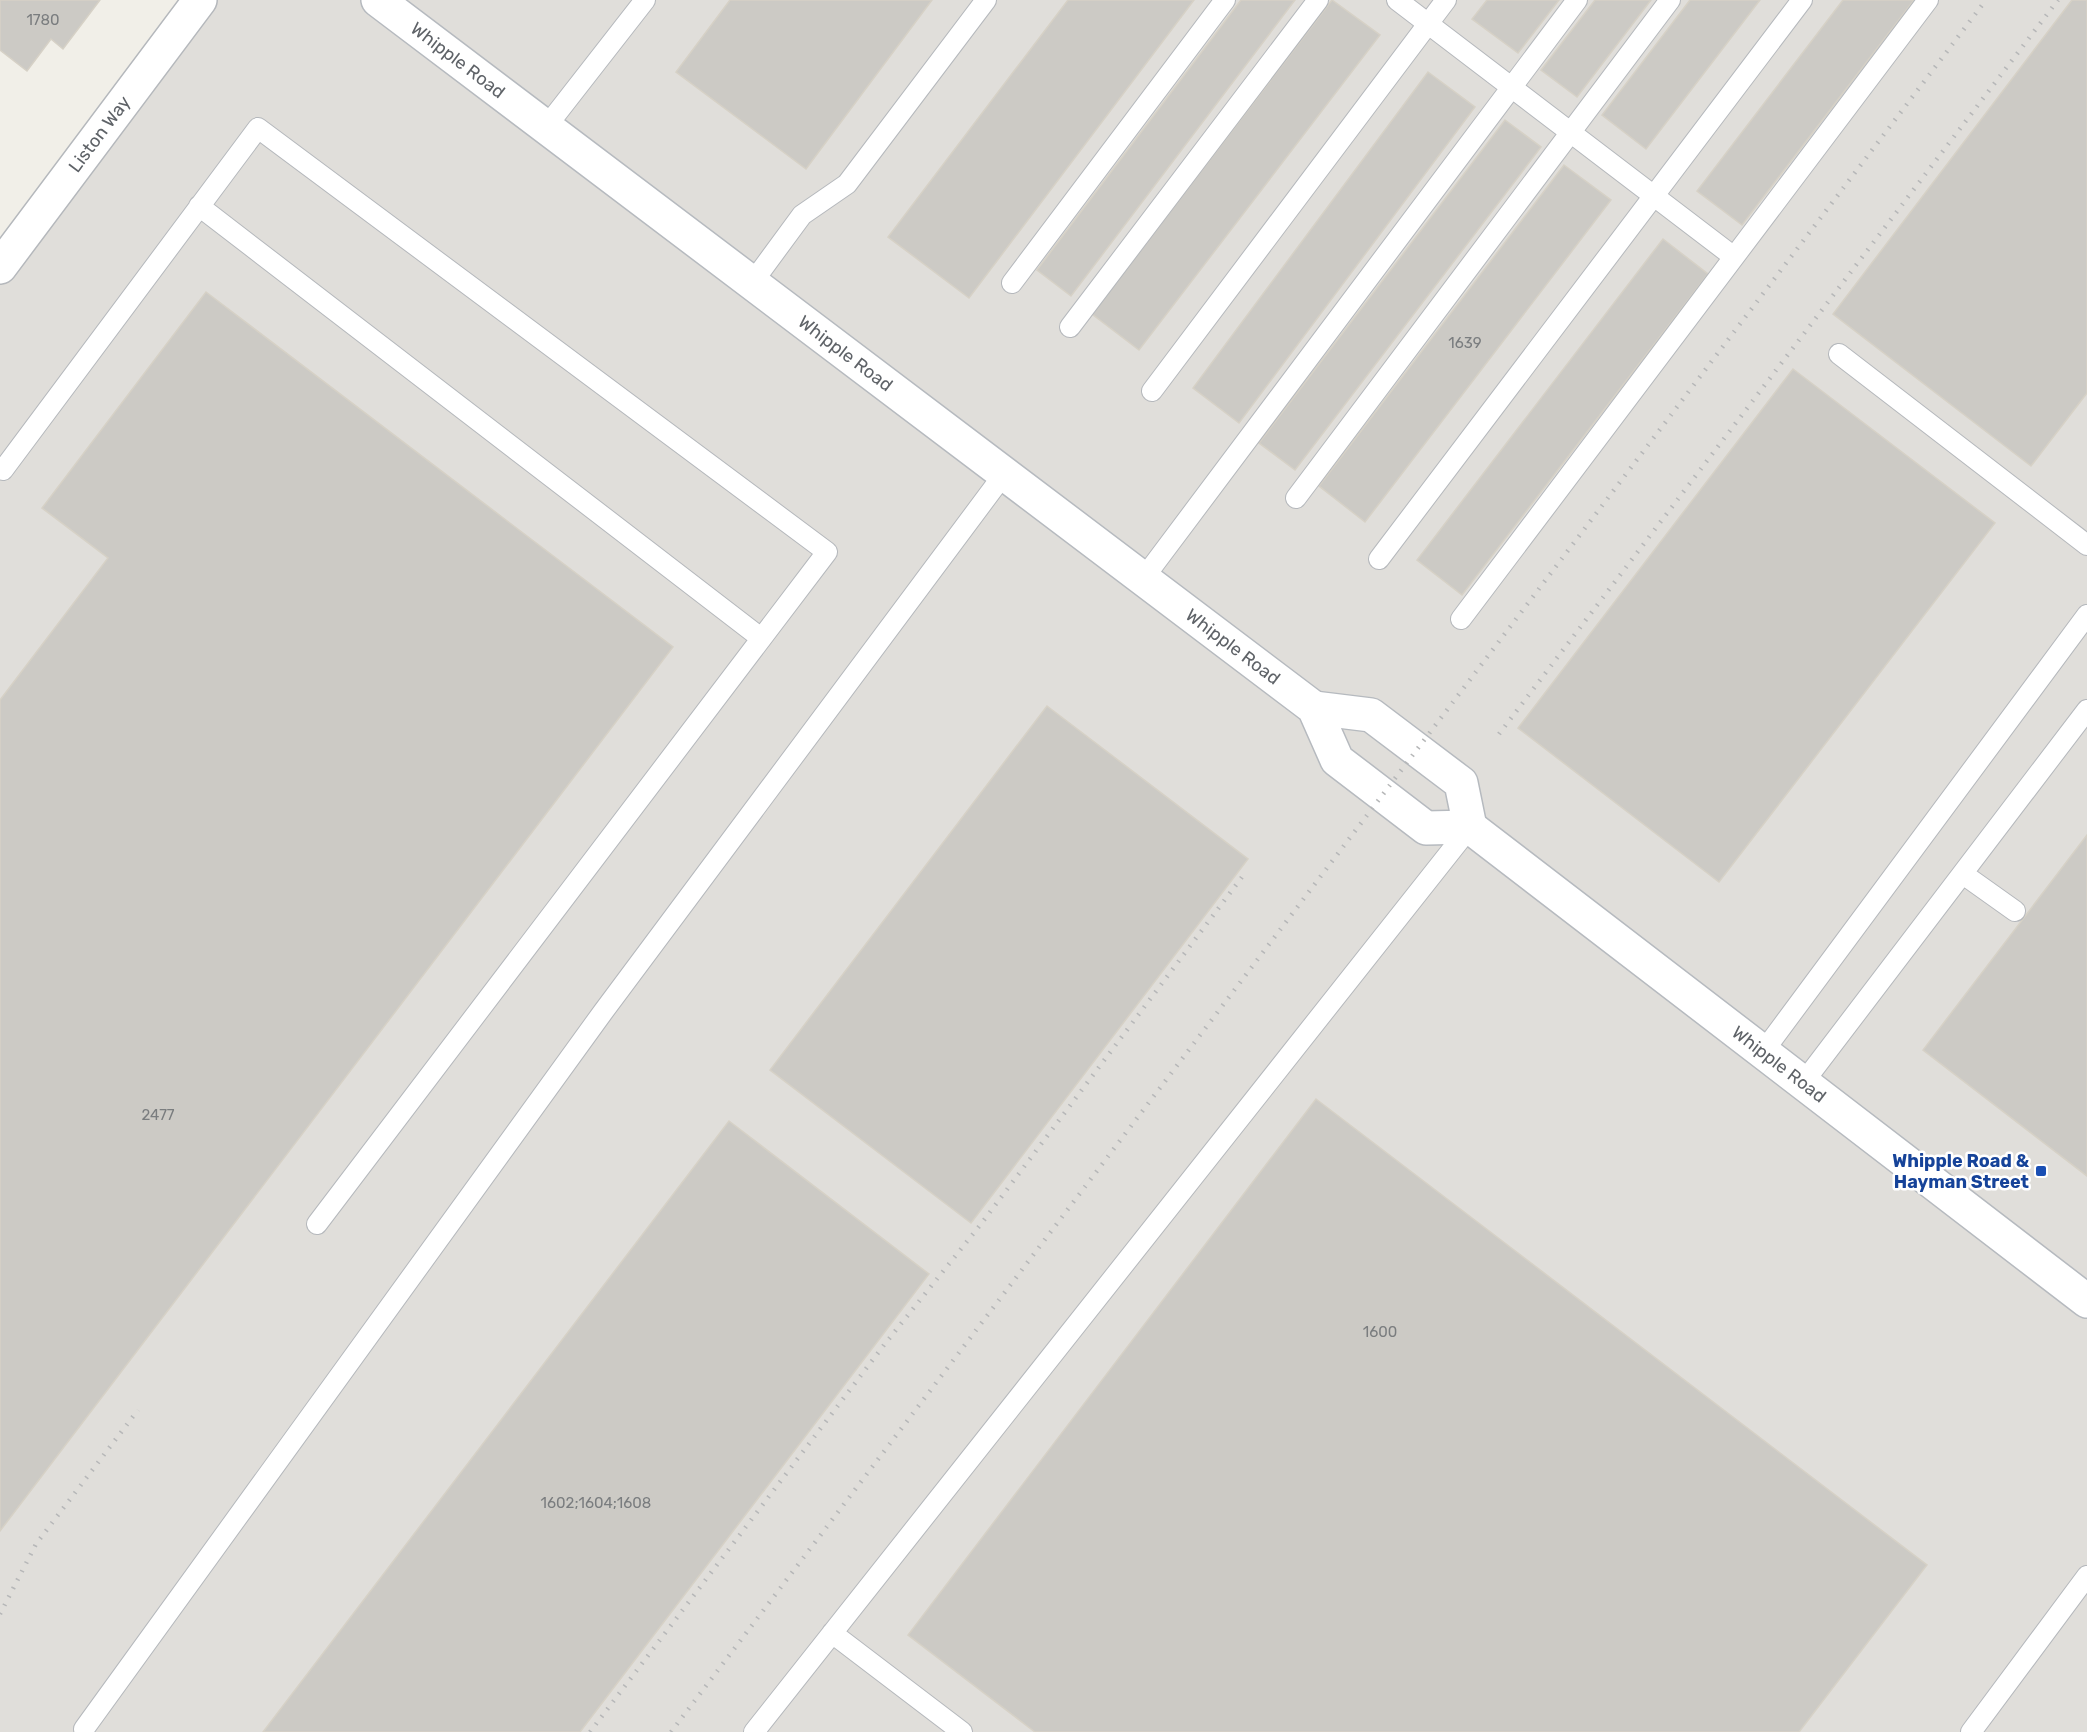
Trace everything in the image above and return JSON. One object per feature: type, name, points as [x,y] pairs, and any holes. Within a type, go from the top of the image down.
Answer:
[{"type":"main road","name":"Liston Way","points":[[1,264],[200,0]]},
{"type":"main road","name":"Whipple Road","points":[[378,0],[1314,708]]},
{"type":"main road","points":[[1314,708],[1371,715],[1461,783],[1470,827],[1426,828],[1336,760],[1314,708]]},
{"type":"main road","name":"Whipple Road","points":[[1470,827],[2087,1301]]},
{"type":"lane","points":[[546,127],[645,0]]},
{"type":"lane","points":[[752,283],[802,215],[847,184],[986,0]]},
{"type":"lane","points":[[1012,283],[1225,0]]},
{"type":"lane","points":[[1070,327],[1318,0]]},
{"type":"lane","points":[[1397,0],[1734,257]]},
{"type":"lane","points":[[1152,391],[1446,0]]},
{"type":"lane","points":[[1143,579],[1577,0]]},
{"type":"lane","points":[[1296,498],[1670,0]]},
{"type":"lane","points":[[1379,559],[1802,0]]},
{"type":"lane","points":[[1461,619],[1928,0]]},
{"type":"lane","points":[[1,470],[258,128],[827,552],[317,1224]]},
{"type":"lane","points":[[200,206],[761,638]]},
{"type":"lane","points":[[1839,354],[2087,545]]},
{"type":"lane","points":[[84,1729],[596,1021],[1004,474]]},
{"type":"lane","points":[[1763,1052],[2087,615]]},
{"type":"lane","points":[[1803,1083],[2087,710]]},
{"type":"lane","points":[[754,1732],[1470,827]]},
{"type":"lane","points":[[1963,874],[2015,911]]},
{"type":"lane","points":[[1971,1732],[2087,1576]]},
{"type":"lane","points":[[832,1633],[962,1732]]},
{"type":"shaded area","points":[[200,0],[2087,0],[2087,1732],[0,1732],[0,267]]},
{"type":"building","points":[[0,0],[100,0],[63,49],[51,39],[27,71],[0,50]]},
{"type":"building","points":[[730,0],[932,0],[806,169],[676,72]]},
{"type":"building","points":[[1068,0],[1194,0],[969,298],[888,237]]},
{"type":"building","points":[[1241,0],[1295,0],[1071,296],[1037,270]]},
{"type":"building","points":[[1332,0],[1380,35],[1139,350],[1092,314]]},
{"type":"building","points":[[1487,0],[1559,0],[1518,53],[1472,19]]},
{"type":"building","points":[[1595,0],[1651,0],[1577,97],[1541,70]]},
{"type":"building","points":[[1690,0],[1760,0],[1646,149],[1602,115]]},
{"type":"building","points":[[1843,0],[1914,0],[1742,225],[1697,191]]},
{"type":"building","points":[[2072,0],[2087,0],[2087,393],[2031,466],[1833,314]]},
{"type":"building","points":[[1428,72],[1475,107],[1239,423],[1193,388]]},
{"type":"building","points":[[1505,120],[1541,147],[1295,470],[1259,443]]},
{"type":"building","points":[[1564,165],[1611,200],[1365,522],[1319,486]]},
{"type":"building","points":[[1663,239],[1708,274],[1462,595],[1417,560]]},
{"type":"building","points":[[206,292],[673,647],[0,1531],[0,700],[108,558],[42,508]]},
{"type":"building","points":[[1793,369],[1995,523],[1719,882],[1518,728]]},
{"type":"building","points":[[1047,706],[1248,859],[971,1223],[770,1070]]},
{"type":"building","points":[[2087,835],[2087,1176],[1923,1050]]},
{"type":"building","points":[[1316,1099],[1927,1565],[1799,1732],[1035,1732],[908,1635]]},
{"type":"building","points":[[729,1121],[929,1274],[580,1732],[263,1732]]},
{"type":"railway","points":[[671,1732],[1986,0]]},
{"type":"railway","points":[[1499,734],[2058,0]]},
{"type":"railway","points":[[590,1732],[884,1345],[981,1224],[1242,877]]},
{"type":"railway","points":[[0,1614],[36,1544],[138,1410]]},
{"type":"place","name":"Whipple Road & Hayman Street","points":[[2041,1171]]}]
